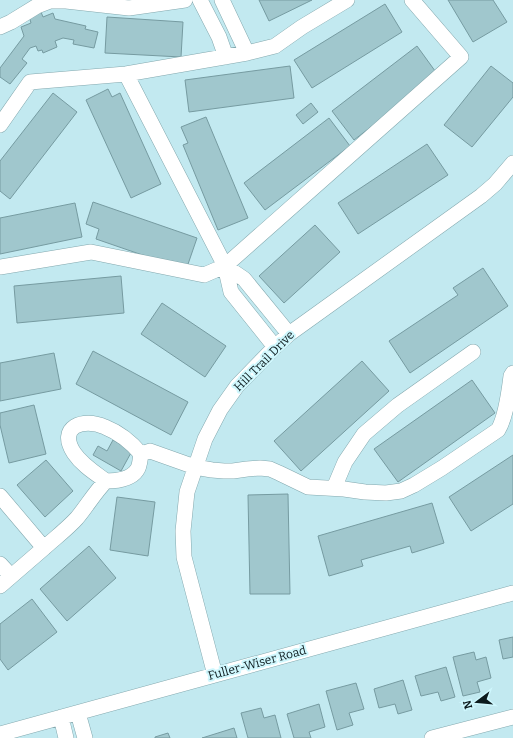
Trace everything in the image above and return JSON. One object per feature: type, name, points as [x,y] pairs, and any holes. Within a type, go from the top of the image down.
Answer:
[{"type":"street","points":[[0,27],[37,6],[50,1],[66,1],[129,8],[185,0]]},
{"type":"street","points":[[200,0],[219,37],[226,57]]},
{"type":"street","points":[[222,0],[247,53]]},
{"type":"street","points":[[0,125],[30,82],[126,74],[226,57],[275,46],[302,27],[347,0]]},
{"type":"street","points":[[0,267],[91,252],[204,275],[225,266],[461,57],[412,0]]},
{"type":"street","points":[[126,74],[225,266],[231,292],[275,346]]},
{"type":"street","name":"Hill Trail Drive","points":[[215,675],[184,557],[183,531],[187,492],[195,466],[220,410],[237,386],[275,346],[289,334],[481,196],[495,184],[513,163]]},
{"type":"street","points":[[225,266],[244,279],[289,334]]},
{"type":"street","points":[[334,488],[345,462],[364,434],[398,405],[473,352]]},
{"type":"street","points":[[141,454],[150,451],[212,470],[233,471],[247,468],[270,469],[308,487],[386,493],[400,491],[414,485],[442,468],[498,430],[501,425],[511,376],[513,373]]},
{"type":"street","points":[[83,423],[92,423],[105,427],[128,440],[141,454],[138,469],[132,476],[115,481],[106,481],[83,464],[69,442],[69,432],[75,426],[83,423]]},
{"type":"street","points":[[0,586],[76,519],[106,481]]},
{"type":"street","points":[[0,496],[44,548]]},
{"type":"street","points":[[0,564],[12,576]]},
{"type":"street","name":"Fuller-Wiser Road","points":[[0,734],[513,593]]},
{"type":"street","points":[[78,713],[85,738]]},
{"type":"street","points":[[61,717],[66,738]]},
{"type":"street","points":[[432,738],[513,717]]},
{"type":"building","points":[[259,0],[312,0],[269,21]]},
{"type":"building","points":[[448,0],[493,0],[507,22],[473,42]]},
{"type":"building","points":[[385,4],[402,32],[312,88],[294,60]]},
{"type":"building","points":[[41,12],[43,17],[53,13],[55,19],[86,26],[85,29],[98,32],[94,48],[73,44],[74,40],[63,38],[55,41],[57,47],[43,53],[42,50],[38,51],[36,46],[30,48],[22,59],[27,63],[10,84],[0,77],[0,68],[24,36],[21,27],[31,23],[29,16]]},
{"type":"building","points":[[107,17],[183,22],[181,57],[105,53]]},
{"type":"building","points":[[417,46],[438,75],[354,140],[332,111]]},
{"type":"building","points":[[290,66],[294,98],[189,112],[185,80]]},
{"type":"building","points":[[491,66],[513,83],[513,97],[472,147],[444,125]]},
{"type":"building","points":[[108,89],[112,97],[120,93],[161,184],[131,198],[86,100]]},
{"type":"building","points":[[53,93],[77,112],[10,199],[0,191],[0,161]]},
{"type":"building","points":[[311,103],[318,112],[303,124],[296,115]]},
{"type":"building","points":[[206,117],[248,218],[218,230],[183,145],[188,143],[181,127]]},
{"type":"building","points":[[329,118],[350,146],[265,210],[244,183]]},
{"type":"building","points":[[427,144],[448,175],[358,234],[338,203]]},
{"type":"building","points":[[93,202],[197,238],[186,270],[96,239],[99,229],[86,224]]},
{"type":"building","points":[[75,203],[82,237],[0,254],[0,218]]},
{"type":"building","points":[[315,225],[340,252],[284,303],[259,276]]},
{"type":"building","points":[[483,268],[508,306],[410,373],[389,341],[458,295],[453,288]]},
{"type":"building","points":[[121,276],[124,313],[17,323],[14,286]]},
{"type":"building","points":[[162,303],[226,346],[205,377],[141,334]]},
{"type":"building","points":[[93,351],[188,402],[171,435],[76,384]]},
{"type":"building","points":[[54,353],[61,389],[0,401],[0,363]]},
{"type":"building","points":[[362,361],[389,391],[301,471],[274,441]]},
{"type":"building","points":[[472,380],[495,413],[398,482],[374,449]]},
{"type":"building","points":[[34,405],[46,454],[9,463],[0,425],[0,413]]},
{"type":"building","points":[[113,440],[132,451],[121,471],[93,455],[98,446],[107,451]]},
{"type":"building","points":[[513,455],[513,504],[471,531],[449,497]]},
{"type":"building","points":[[46,460],[73,491],[45,517],[17,485]]},
{"type":"building","points":[[288,494],[290,594],[250,594],[248,495]]},
{"type":"building","points":[[117,497],[155,502],[148,556],[110,550]]},
{"type":"building","points":[[432,503],[444,543],[412,553],[410,546],[361,560],[363,566],[329,576],[318,536]]},
{"type":"building","points":[[89,546],[116,578],[67,621],[40,589]]},
{"type":"building","points":[[32,599],[57,632],[8,670],[0,659],[0,624]]},
{"type":"building","points":[[513,637],[513,657],[503,659],[499,640]]},
{"type":"building","points":[[474,652],[476,660],[486,657],[491,678],[477,682],[480,692],[463,696],[453,657]]},
{"type":"building","points":[[446,667],[455,697],[441,701],[438,692],[421,696],[415,676]]},
{"type":"building","points":[[403,680],[412,710],[398,714],[395,704],[379,708],[374,689]]},
{"type":"building","points":[[356,683],[364,709],[349,713],[353,725],[337,730],[326,691]]},
{"type":"building","points":[[319,704],[325,727],[309,732],[311,738],[294,738],[287,714]]},
{"type":"building","points":[[261,708],[264,718],[275,715],[281,738],[248,738],[241,713]]},
{"type":"building","points":[[234,728],[237,738],[202,738]]},
{"type":"building","points":[[168,733],[170,738],[155,738],[155,737]]}]
